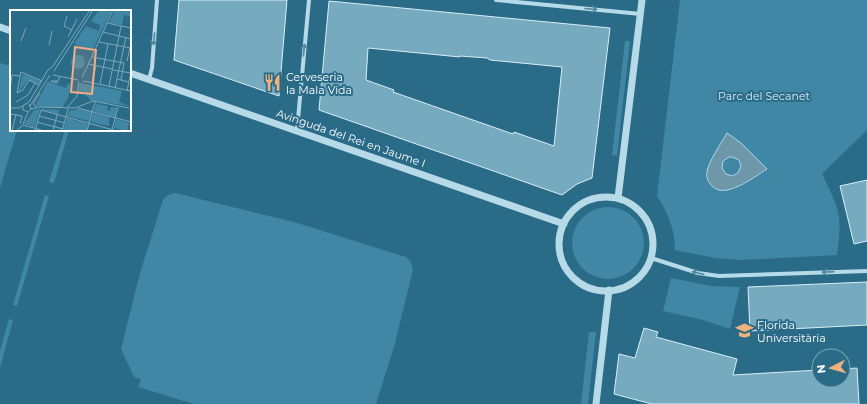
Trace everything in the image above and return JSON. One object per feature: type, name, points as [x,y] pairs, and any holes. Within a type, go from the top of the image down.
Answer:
[{"type":"street","points":[[149,79],[152,68],[157,0]]},
{"type":"street","points":[[297,130],[309,0]]},
{"type":"street","points":[[496,0],[641,14]]},
{"type":"street","points":[[618,198],[642,0]]},
{"type":"street","points":[[0,27],[10,31]]},
{"type":"street","name":"Avinguda del Rei en Jaume I","points":[[131,73],[564,224]]},
{"type":"street","points":[[596,198],[618,198],[636,207],[648,223],[652,235],[653,248],[651,258],[645,270],[629,285],[619,289],[595,289],[583,284],[568,270],[564,264],[560,251],[560,237],[564,224],[577,207],[586,201],[596,198]]},
{"type":"street","points":[[651,258],[708,275],[748,276],[867,271]]},
{"type":"street","points":[[596,404],[609,290]]},
{"type":"green space","name":"Parc del Secanet","points":[[680,0],[867,0],[867,130],[822,174],[838,211],[840,230],[837,255],[741,260],[715,258],[675,250],[674,236],[670,222],[657,196]]},
{"type":"green space","points":[[625,41],[630,41],[617,156],[612,155]]},
{"type":"green space","points":[[0,63],[10,66],[10,131],[17,131],[0,188]]},
{"type":"green space","points":[[65,131],[69,131],[54,183],[49,182]]},
{"type":"green space","points":[[175,193],[294,222],[406,257],[411,262],[413,270],[394,347],[376,404],[194,404],[138,387],[141,379],[134,377],[121,349],[140,273],[163,200],[168,195]]},
{"type":"green space","points":[[45,195],[49,196],[17,306],[13,305]]},
{"type":"green space","points":[[601,207],[615,207],[622,209],[634,217],[642,229],[644,243],[642,257],[634,269],[622,277],[615,279],[601,279],[594,277],[582,269],[574,257],[572,250],[572,236],[574,229],[582,217],[594,209]]},
{"type":"green space","points":[[671,278],[711,286],[740,287],[730,329],[703,320],[663,311]]},
{"type":"green space","points":[[9,319],[13,320],[0,368],[0,351]]},
{"type":"green space","points":[[589,332],[596,332],[588,404],[581,404]]},
{"type":"shaded area","points":[[727,133],[741,143],[767,169],[740,186],[732,189],[718,190],[709,183],[707,174],[710,163]],"holes":[[[729,157],[739,160],[741,166],[738,173],[732,176],[726,174],[722,168],[723,161]]]},
{"type":"building","points":[[179,0],[287,0],[279,96],[174,60]]},
{"type":"building","points":[[329,1],[610,28],[592,178],[577,184],[562,195],[319,110]],"holes":[[[368,48],[460,57],[487,58],[490,60],[562,67],[554,146],[514,132],[513,134],[393,92],[394,90],[366,80]]]},
{"type":"building","points":[[867,180],[867,241],[854,244],[840,186]]},
{"type":"building","points":[[867,282],[867,325],[750,331],[748,287]]},
{"type":"building","points":[[644,328],[658,332],[656,337],[737,359],[733,375],[811,370],[811,388],[851,388],[851,368],[857,368],[859,404],[652,404],[614,394],[619,354],[635,358]]},
{"type":"place","name":"Cerveseria la Mala Vida","points":[[273,83]]},
{"type":"place","name":"Florida Universitària","points":[[744,331]]}]
